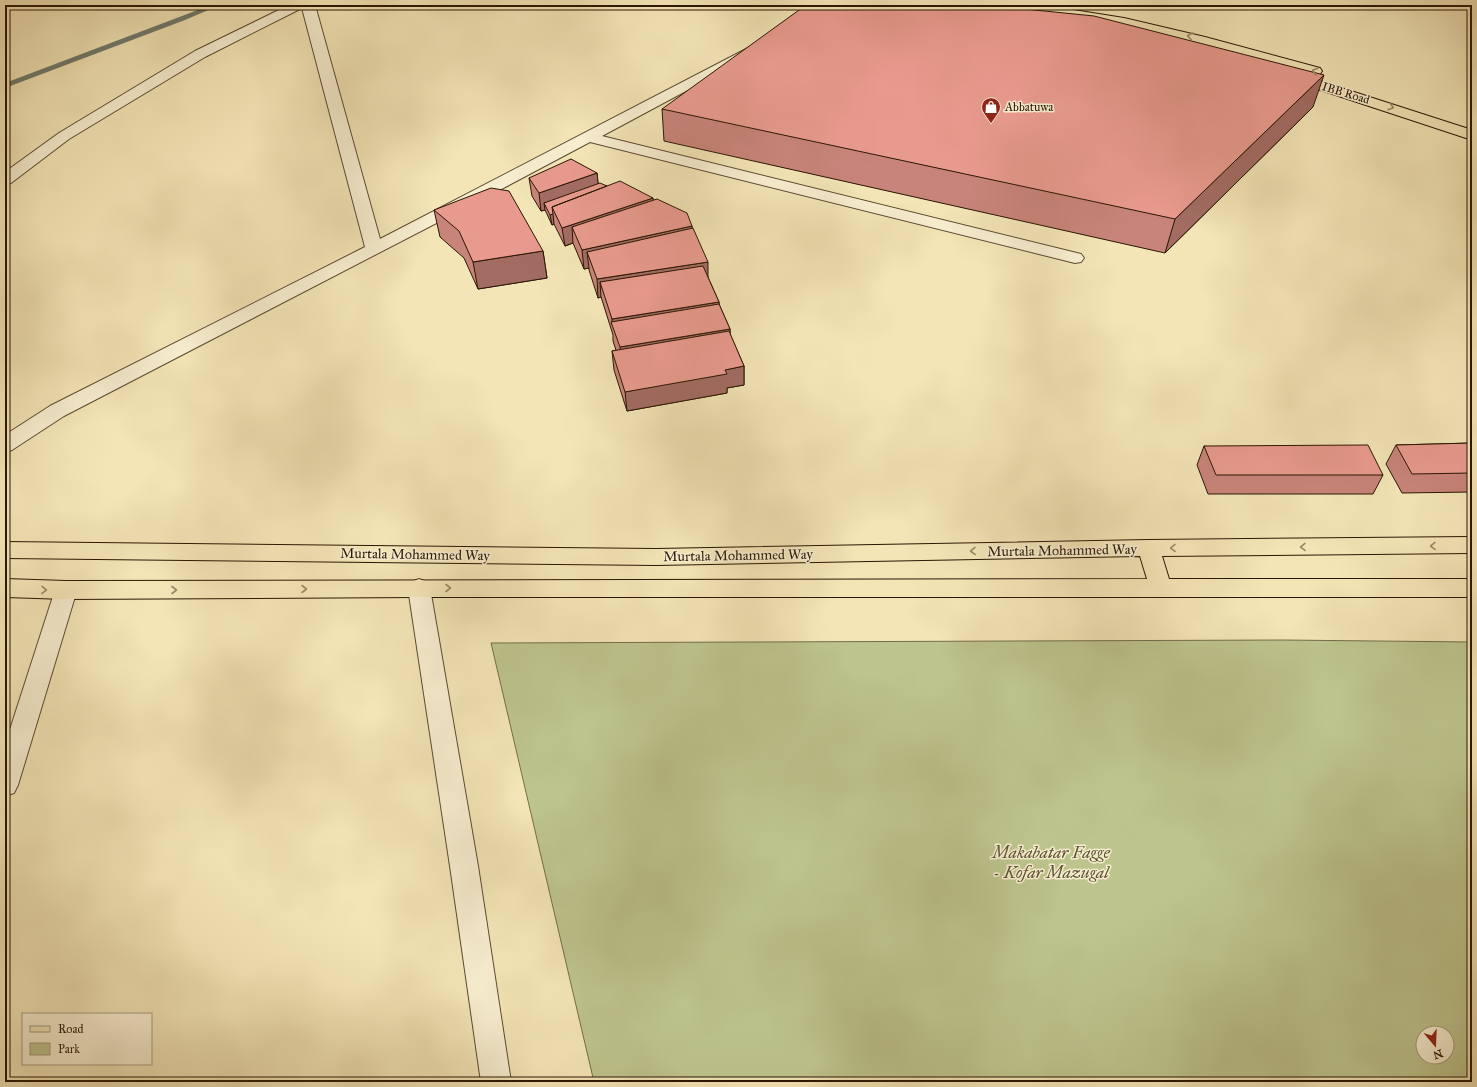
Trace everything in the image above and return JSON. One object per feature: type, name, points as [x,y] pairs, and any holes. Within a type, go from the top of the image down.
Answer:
[{"type":"main road","name":"IBB Road","points":[[1002,10],[1094,16],[1198,38],[1397,96],[1472,121]]},
{"type":"main road","name":"IBB Road","points":[[1002,10],[1036,19],[1133,35],[1229,57],[1369,100],[1472,135]]},
{"type":"main road","name":"Murtala Mohammed Way","points":[[5,550],[656,557],[1148,548],[1472,545]]},
{"type":"main road","points":[[1148,548],[1161,589]]},
{"type":"main road","points":[[5,588],[66,590],[419,588],[1472,588]]},
{"type":"street","points":[[5,180],[64,136],[200,54],[299,5]]},
{"type":"street","points":[[308,5],[358,185],[374,249]]},
{"type":"street","points":[[5,445],[57,411],[374,249],[760,46]]},
{"type":"street","points":[[588,137],[1075,258]]},
{"type":"street","points":[[419,588],[466,874],[496,1082]]},
{"type":"street","points":[[5,785],[66,590]]},
{"type":"green space","name":"Makabatar Fagge - Kofar Mazugal","points":[[1283,640],[1472,642],[1472,1082],[594,1082],[491,643]]},
{"type":"building","name":"Abbatuwa","points":[[806,5],[985,5],[1094,16],[1324,75],[1175,219],[662,109]]},
{"type":"building","points":[[571,159],[597,173],[539,193],[529,178]]},
{"type":"building","points":[[620,181],[653,198],[562,228],[552,207]]},
{"type":"building","points":[[600,183],[607,186],[552,207],[553,214],[550,215],[544,203]]},
{"type":"building","points":[[491,188],[509,191],[543,251],[473,262],[459,231],[434,210]]},
{"type":"building","points":[[657,199],[687,213],[692,226],[582,250],[572,227]]},
{"type":"building","points":[[693,228],[708,262],[597,279],[587,252]]},
{"type":"building","points":[[703,266],[719,302],[612,319],[600,282]]},
{"type":"building","points":[[719,304],[730,329],[620,347],[611,322]]},
{"type":"building","points":[[729,331],[744,366],[725,370],[727,374],[625,392],[612,351]]},
{"type":"building","points":[[1472,443],[1472,473],[1412,474],[1396,445]]},
{"type":"building","points":[[1368,445],[1383,475],[1216,475],[1204,446]]},
{"type":"waterway","points":[[5,86],[217,5]]},
{"type":"place","name":"Abbatuwa","points":[[991,124]]}]
